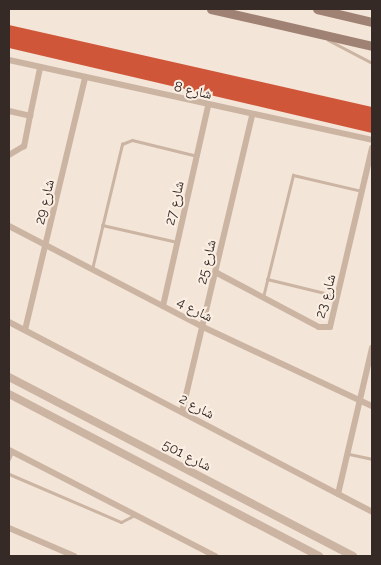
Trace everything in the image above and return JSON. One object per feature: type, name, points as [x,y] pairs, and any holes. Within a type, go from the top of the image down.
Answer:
[{"type":"main road","points":[[211,9],[372,46]]},
{"type":"main road","points":[[317,9],[372,22]]},
{"type":"street","name":"شارع 8","points":[[9,60],[252,117],[372,140]]},
{"type":"street","points":[[9,154],[24,146],[40,68]]},
{"type":"street","name":"شارع 29","points":[[25,330],[85,78]]},
{"type":"street","name":"شارع 27","points":[[163,306],[208,106]]},
{"type":"street","points":[[9,111],[30,116]]},
{"type":"street","name":"شارع 25","points":[[182,412],[217,273],[252,117]]},
{"type":"street","name":"شارع 23","points":[[217,273],[324,328],[333,323],[372,148]]},
{"type":"street","name":"شارع 4","points":[[9,226],[203,327],[359,403],[372,406]]},
{"type":"street","name":"شارع 2","points":[[9,322],[372,512]]},
{"type":"street","points":[[338,494],[372,348]]},
{"type":"street","name":"شارع 501","points":[[9,377],[353,556]]},
{"type":"street","name":"شارع 501","points":[[9,394],[317,556]]},
{"type":"street","points":[[10,451],[215,556]]},
{"type":"street","points":[[9,528],[74,556]]},
{"type":"lane","points":[[322,34],[372,63]]},
{"type":"lane","points":[[92,270],[102,225],[125,142],[197,156]]},
{"type":"lane","points":[[263,297],[292,175],[363,191]]},
{"type":"lane","points":[[102,225],[178,242]]},
{"type":"lane","points":[[266,280],[339,296]]},
{"type":"lane","points":[[9,459],[10,451]]},
{"type":"lane","points":[[347,454],[372,459]]},
{"type":"lane","points":[[9,474],[121,522],[134,514]]},
{"type":"building","points":[[9,25],[372,107],[372,133],[9,48]]}]
